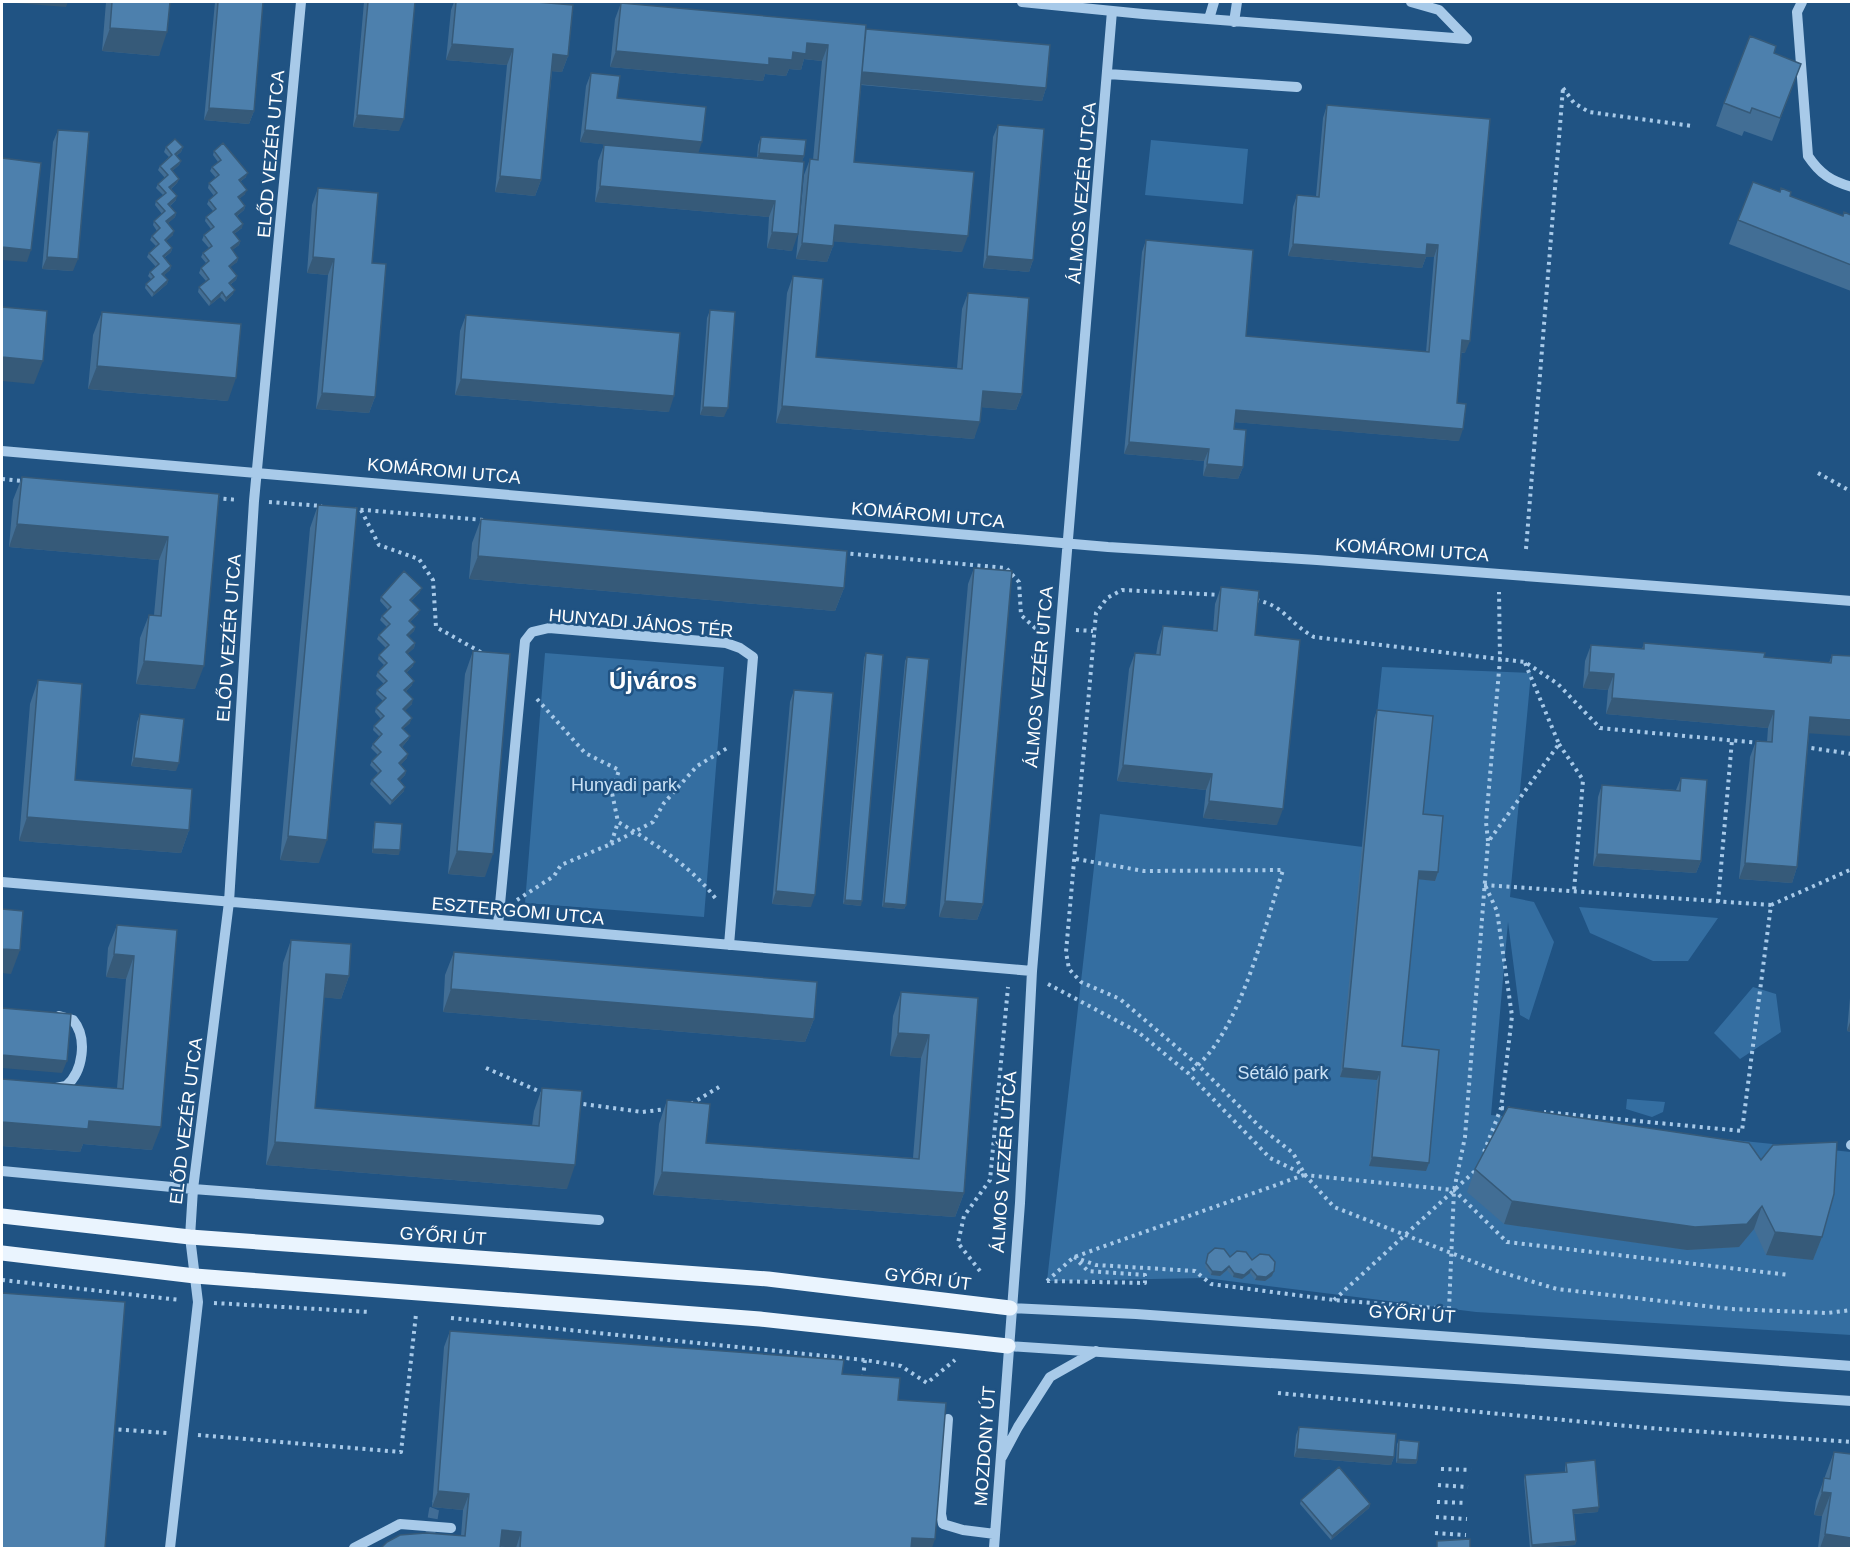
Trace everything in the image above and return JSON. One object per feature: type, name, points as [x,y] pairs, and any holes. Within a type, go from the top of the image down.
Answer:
[{"type":"main road","name":"GYŐRI ÚT","points":[[2,1216],[190,1238],[768,1279],[1010,1308]]},
{"type":"main road","points":[[2,1253],[195,1276],[760,1319],[1008,1346]]},
{"type":"street","name":"ELŐD VEZÉR UTCA","points":[[170,1548],[198,1302],[190,1238],[193,1189],[229,902],[249,501],[258,471],[301,2]]},
{"type":"street","points":[[1022,2],[1233,22],[1467,39],[1440,10],[1410,2]]},
{"type":"street","points":[[1209,19],[1214,2]]},
{"type":"street","points":[[1233,22],[1237,2]]},
{"type":"street","points":[[1802,2],[1797,12],[1808,156],[1819,172],[1835,182],[1851,187]]},
{"type":"street","name":"ÁLMOS VEZÉR UTCA","points":[[1008,1346],[1020,1203],[1032,971],[1058,630],[1069,543],[1112,11]]},
{"type":"street","points":[[1108,74],[1297,87]]},
{"type":"street","name":"KOMÁROMI UTCA","points":[[2,451],[258,471],[1069,543],[1851,601]]},
{"type":"street","name":"HUNYADI JÁNOS TÉR","points":[[498,925],[519,683],[525,641],[532,632],[549,628],[726,644],[740,648],[753,657],[729,945]]},
{"type":"street","name":"ESZTERGOMI UTCA","points":[[2,882],[1032,971]]},
{"type":"street","points":[[44,1016],[66,1017],[73,1020],[82,1034],[78,1072],[73,1080],[66,1086],[44,1087]]},
{"type":"street","name":"GYŐRI ÚT","points":[[2,1170],[193,1189],[599,1220]]},
{"type":"street","name":"GYŐRI ÚT","points":[[1010,1308],[1136,1314],[1851,1366]]},
{"type":"street","points":[[1008,1346],[1097,1350],[1851,1401]]},
{"type":"street","name":"MOZDONY ÚT","points":[[994,1548],[1008,1346]]},
{"type":"street","points":[[999,1463],[1018,1427],[1050,1377],[1097,1350]]},
{"type":"street","points":[[948,1419],[941,1520],[943,1524],[951,1528],[995,1534]]},
{"type":"street","points":[[354,1548],[400,1524],[451,1528]]},
{"type":"path","points":[[1526,549],[1563,88],[1574,103],[1588,112],[1692,126]]},
{"type":"path","points":[[1818,473],[1851,492]]},
{"type":"path","points":[[2,479],[25,481]]},
{"type":"path","points":[[215,498],[325,507]]},
{"type":"path","points":[[349,508],[490,521]]},
{"type":"path","points":[[361,509],[379,545],[419,560],[433,580],[436,627],[492,658]]},
{"type":"path","points":[[842,553],[1006,568],[1019,582],[1021,615],[1035,628]]},
{"type":"path","points":[[1074,1257],[1096,1265],[1195,1271],[1211,1284],[1334,1300],[1449,1309],[1454,1190],[1466,1127],[1488,842],[1486,822],[1500,659],[1499,588]]},
{"type":"path","points":[[1228,596],[1128,589],[1114,592],[1100,604],[1096,613],[1066,952],[1069,969],[1081,982],[1120,999],[1199,1066],[1260,1126],[1293,1153],[1305,1175],[1334,1207],[1497,1272],[1557,1289],[1731,1309],[1827,1313],[1851,1310]]},
{"type":"path","points":[[1248,598],[1269,602],[1280,608],[1301,631],[1314,637],[1524,662],[1558,684],[1600,728],[1767,743]]},
{"type":"path","points":[[1524,662],[1559,744],[1583,780],[1574,891]]},
{"type":"path","points":[[519,683],[549,710],[585,753],[619,770],[612,793],[618,822],[611,844]]},
{"type":"path","points":[[499,912],[554,876],[561,865],[611,844],[653,822],[664,803],[697,766],[747,735]]},
{"type":"path","points":[[1718,902],[1732,740]]},
{"type":"path","points":[[1488,842],[1559,744]]},
{"type":"path","points":[[1803,747],[1851,754]]},
{"type":"path","points":[[618,822],[634,831],[702,881],[731,919]]},
{"type":"path","points":[[1076,859],[1144,871],[1283,870],[1236,1013],[1199,1066],[1188,1073]]},
{"type":"path","points":[[1484,885],[1771,906],[1851,869]]},
{"type":"path","points":[[1482,1157],[1501,1108],[1512,1016],[1497,911],[1484,885]]},
{"type":"path","points":[[1540,1112],[1742,1131],[1771,906]]},
{"type":"path","points":[[1047,984],[1138,1032],[1188,1073],[1270,1158],[1305,1175],[1454,1190],[1507,1242],[1789,1275]]},
{"type":"path","points":[[980,1271],[958,1243],[964,1216],[990,1180],[1008,985]]},
{"type":"path","points":[[486,1068],[545,1094]]},
{"type":"path","points":[[686,1107],[719,1087]]},
{"type":"path","points":[[574,1102],[642,1112],[675,1108]]},
{"type":"path","points":[[1501,1108],[1516,1110]]},
{"type":"path","points":[[1334,1300],[1478,1168]]},
{"type":"path","points":[[1074,1257],[1088,1271],[1145,1275],[1145,1283],[1047,1281],[1074,1257],[1305,1175]]},
{"type":"path","points":[[2,1280],[198,1302],[381,1312]]},
{"type":"path","points":[[404,1314],[428,1315]]},
{"type":"path","points":[[111,1429],[401,1452],[416,1314]]},
{"type":"path","points":[[440,1317],[865,1360],[901,1366],[927,1383],[958,1357]]},
{"type":"path","points":[[862,1381],[865,1360]]},
{"type":"path","points":[[1278,1393],[1649,1428],[1851,1442]]},
{"type":"path","points":[[1441,1469],[1471,1470]]},
{"type":"path","points":[[1438,1485],[1468,1487]]},
{"type":"path","points":[[1437,1502],[1467,1503]]},
{"type":"path","points":[[1436,1517],[1467,1519]]},
{"type":"path","points":[[1435,1533],[1466,1535]]},
{"type":"green space","points":[[1151,140],[1248,149],[1243,204],[1145,195]]},
{"type":"green space","name":"Hunyadi park","points":[[545,653],[724,667],[704,917],[525,903]]},
{"type":"green space","name":"Sétáló park","points":[[1382,667],[1531,673],[1510,897],[1534,902],[1554,942],[1529,1020],[1520,1015],[1508,922],[1491,1115],[1851,1152],[1851,1335],[1476,1312],[1205,1278],[1047,1281],[1100,814],[1363,847]]},
{"type":"green space","points":[[1579,907],[1718,918],[1688,961],[1653,961],[1590,933]]},
{"type":"green space","points":[[1753,987],[1776,994],[1781,1032],[1740,1059],[1714,1033]]},
{"type":"green space","points":[[1627,1099],[1665,1102],[1663,1112],[1652,1117],[1626,1109]]},
{"type":"building","points":[[112,2],[170,2],[167,32],[110,28]]},
{"type":"building","points":[[218,2],[263,2],[254,111],[209,108]]},
{"type":"building","points":[[368,2],[415,2],[404,119],[357,115]]},
{"type":"building","points":[[456,2],[536,2],[573,5],[568,56],[553,54],[541,180],[500,176],[513,49],[452,44]]},
{"type":"building","points":[[621,3],[866,25],[854,162],[974,172],[968,236],[835,225],[833,246],[802,243],[810,159],[818,160],[828,45],[807,43],[806,54],[793,52],[792,60],[769,58],[769,65],[616,51]]},
{"type":"building","points":[[866,29],[1050,45],[1046,88],[862,72]]},
{"type":"building","points":[[1750,36],[1776,46],[1774,53],[1801,64],[1780,118],[1752,108],[1750,113],[1724,103]]},
{"type":"building","points":[[591,73],[620,76],[617,98],[706,107],[702,142],[585,130]]},
{"type":"building","points":[[1327,105],[1490,119],[1470,341],[1462,340],[1457,403],[1466,404],[1463,429],[1236,410],[1234,429],[1246,430],[1243,467],[1207,464],[1209,449],[1129,442],[1146,240],[1253,250],[1246,336],[1429,352],[1438,245],[1427,244],[1426,255],[1293,244],[1297,195],[1319,197]]},
{"type":"building","points":[[998,125],[1044,129],[1033,260],[987,256]]},
{"type":"building","points":[[58,130],[89,132],[78,259],[47,257]]},
{"type":"building","points":[[761,137],[806,140],[804,156],[759,153]]},
{"type":"building","points":[[175,139],[183,147],[175,154],[181,161],[171,169],[179,179],[169,187],[177,196],[168,204],[176,213],[166,221],[174,231],[165,240],[172,248],[163,256],[171,266],[162,274],[168,280],[154,293],[146,284],[154,277],[150,272],[159,264],[149,253],[159,244],[152,236],[160,228],[154,221],[165,211],[156,201],[166,193],[158,184],[168,175],[160,166],[172,155],[166,147]]},
{"type":"building","points":[[223,143],[248,173],[239,180],[247,190],[238,197],[245,206],[235,214],[243,224],[233,232],[240,241],[231,248],[238,258],[229,266],[237,276],[229,283],[235,290],[226,298],[222,292],[211,302],[199,287],[209,279],[201,268],[209,261],[203,253],[212,246],[204,235],[214,227],[206,217],[216,209],[209,200],[217,193],[209,183],[219,175],[212,167],[221,160],[214,151]]},
{"type":"building","points":[[604,145],[804,162],[798,234],[772,232],[775,201],[600,186]]},
{"type":"building","points":[[2,158],[41,163],[31,250],[2,247]]},
{"type":"building","points":[[1753,182],[1780,192],[1781,188],[1791,192],[1790,196],[1843,216],[1844,212],[1851,215],[1851,265],[1738,220]]},
{"type":"building","points":[[318,188],[378,193],[372,263],[386,264],[375,397],[322,393],[334,259],[313,257]]},
{"type":"building","points":[[793,276],[823,279],[816,357],[962,369],[968,293],[1029,298],[1022,394],[983,391],[980,422],[782,406]]},
{"type":"building","points":[[2,307],[47,311],[43,361],[2,357]]},
{"type":"building","points":[[710,310],[735,312],[728,408],[703,407]]},
{"type":"building","points":[[102,312],[241,324],[236,378],[97,366]]},
{"type":"building","points":[[466,315],[680,333],[674,396],[461,379]]},
{"type":"building","points":[[22,477],[219,494],[204,666],[144,661],[149,615],[161,616],[168,537],[17,524]]},
{"type":"building","points":[[318,505],[357,508],[327,840],[288,836]]},
{"type":"building","points":[[481,519],[847,551],[844,588],[478,556]]},
{"type":"building","points":[[974,568],[1012,571],[983,904],[945,901]]},
{"type":"building","points":[[404,571],[422,588],[410,600],[420,610],[409,621],[415,627],[407,635],[415,643],[406,652],[415,662],[405,671],[414,681],[404,690],[413,699],[403,709],[412,718],[402,728],[410,736],[400,745],[408,754],[399,763],[406,771],[398,779],[405,787],[392,801],[372,780],[381,771],[372,761],[381,752],[373,744],[382,734],[374,726],[384,716],[376,708],[386,698],[377,690],[387,681],[378,672],[387,663],[379,655],[389,645],[379,635],[390,624],[382,616],[391,607],[381,597]]},
{"type":"building","points":[[1221,587],[1259,591],[1255,635],[1300,640],[1283,809],[1209,801],[1212,774],[1123,765],[1135,653],[1160,655],[1163,626],[1217,631]]},
{"type":"building","points":[[1644,643],[1765,653],[1764,657],[1831,663],[1832,655],[1851,656],[1851,720],[1810,717],[1797,867],[1745,863],[1756,741],[1772,742],[1774,711],[1612,698],[1614,674],[1589,672],[1591,645],[1644,649]]},
{"type":"building","points":[[473,651],[510,654],[493,854],[457,851]]},
{"type":"building","points":[[866,653],[883,655],[862,901],[845,900]]},
{"type":"building","points":[[907,657],[929,659],[906,905],[884,903]]},
{"type":"building","points":[[38,680],[82,684],[75,780],[192,789],[189,830],[27,817]]},
{"type":"building","points":[[794,690],[833,693],[815,895],[776,891]]},
{"type":"building","points":[[1377,710],[1433,716],[1423,814],[1443,816],[1438,872],[1419,871],[1402,1046],[1439,1050],[1429,1163],[1372,1157],[1380,1072],[1343,1068]]},
{"type":"building","points":[[140,714],[184,719],[179,763],[134,758]]},
{"type":"building","points":[[1681,778],[1707,780],[1701,861],[1597,854],[1602,785],[1680,791]]},
{"type":"building","points":[[375,822],[402,824],[400,850],[373,849]]},
{"type":"building","points":[[2,909],[23,911],[20,950],[2,949]]},
{"type":"building","points":[[117,925],[177,930],[161,1127],[89,1121],[88,1129],[2,1122],[2,1079],[123,1089],[134,956],[114,954]]},
{"type":"building","points":[[291,940],[351,944],[349,976],[326,974],[315,1108],[539,1126],[542,1088],[582,1091],[575,1165],[275,1142]]},
{"type":"building","points":[[454,952],[817,982],[814,1019],[451,989]]},
{"type":"building","points":[[901,992],[978,998],[964,1193],[662,1172],[667,1100],[710,1104],[706,1143],[919,1159],[929,1035],[898,1033]]},
{"type":"building","points":[[2,1008],[71,1014],[67,1061],[2,1055]]},
{"type":"building","points":[[1508,1107],[1749,1143],[1761,1160],[1773,1145],[1837,1142],[1834,1194],[1822,1237],[1775,1232],[1762,1206],[1747,1224],[1695,1227],[1512,1201],[1475,1169]]},
{"type":"building","points":[[1215,1248],[1224,1249],[1230,1257],[1237,1251],[1246,1252],[1252,1260],[1260,1254],[1269,1255],[1275,1262],[1274,1271],[1266,1277],[1257,1276],[1251,1269],[1244,1275],[1234,1273],[1229,1266],[1222,1272],[1212,1271],[1206,1263],[1208,1254]]},
{"type":"building","points":[[2,1293],[125,1302],[105,1548],[2,1548]]},
{"type":"building","points":[[450,1331],[844,1360],[842,1374],[900,1378],[898,1400],[946,1403],[935,1539],[912,1538],[911,1548],[520,1548],[521,1532],[502,1530],[500,1548],[381,1548],[400,1535],[426,1533],[465,1536],[469,1494],[438,1491]]},
{"type":"building","points":[[1299,1427],[1396,1434],[1394,1457],[1297,1449]]},
{"type":"building","points":[[1399,1440],[1419,1442],[1417,1460],[1398,1459]]},
{"type":"building","points":[[1834,1452],[1851,1454],[1851,1538],[1825,1534],[1831,1493],[1822,1492],[1824,1478],[1830,1479]]},
{"type":"building","points":[[1595,1460],[1599,1507],[1573,1510],[1576,1541],[1532,1545],[1525,1475],[1567,1472],[1566,1463]]},
{"type":"building","points":[[1339,1467],[1370,1504],[1332,1536],[1301,1500]]},
{"type":"building","points":[[1470,1539],[1470,1548],[1437,1548],[1437,1541]]},
{"type":"tunnel","points":[[428,1548],[434,1510],[440,1495]]},
{"type":"district","name":"Újváros","points":[[653,681]]}]
